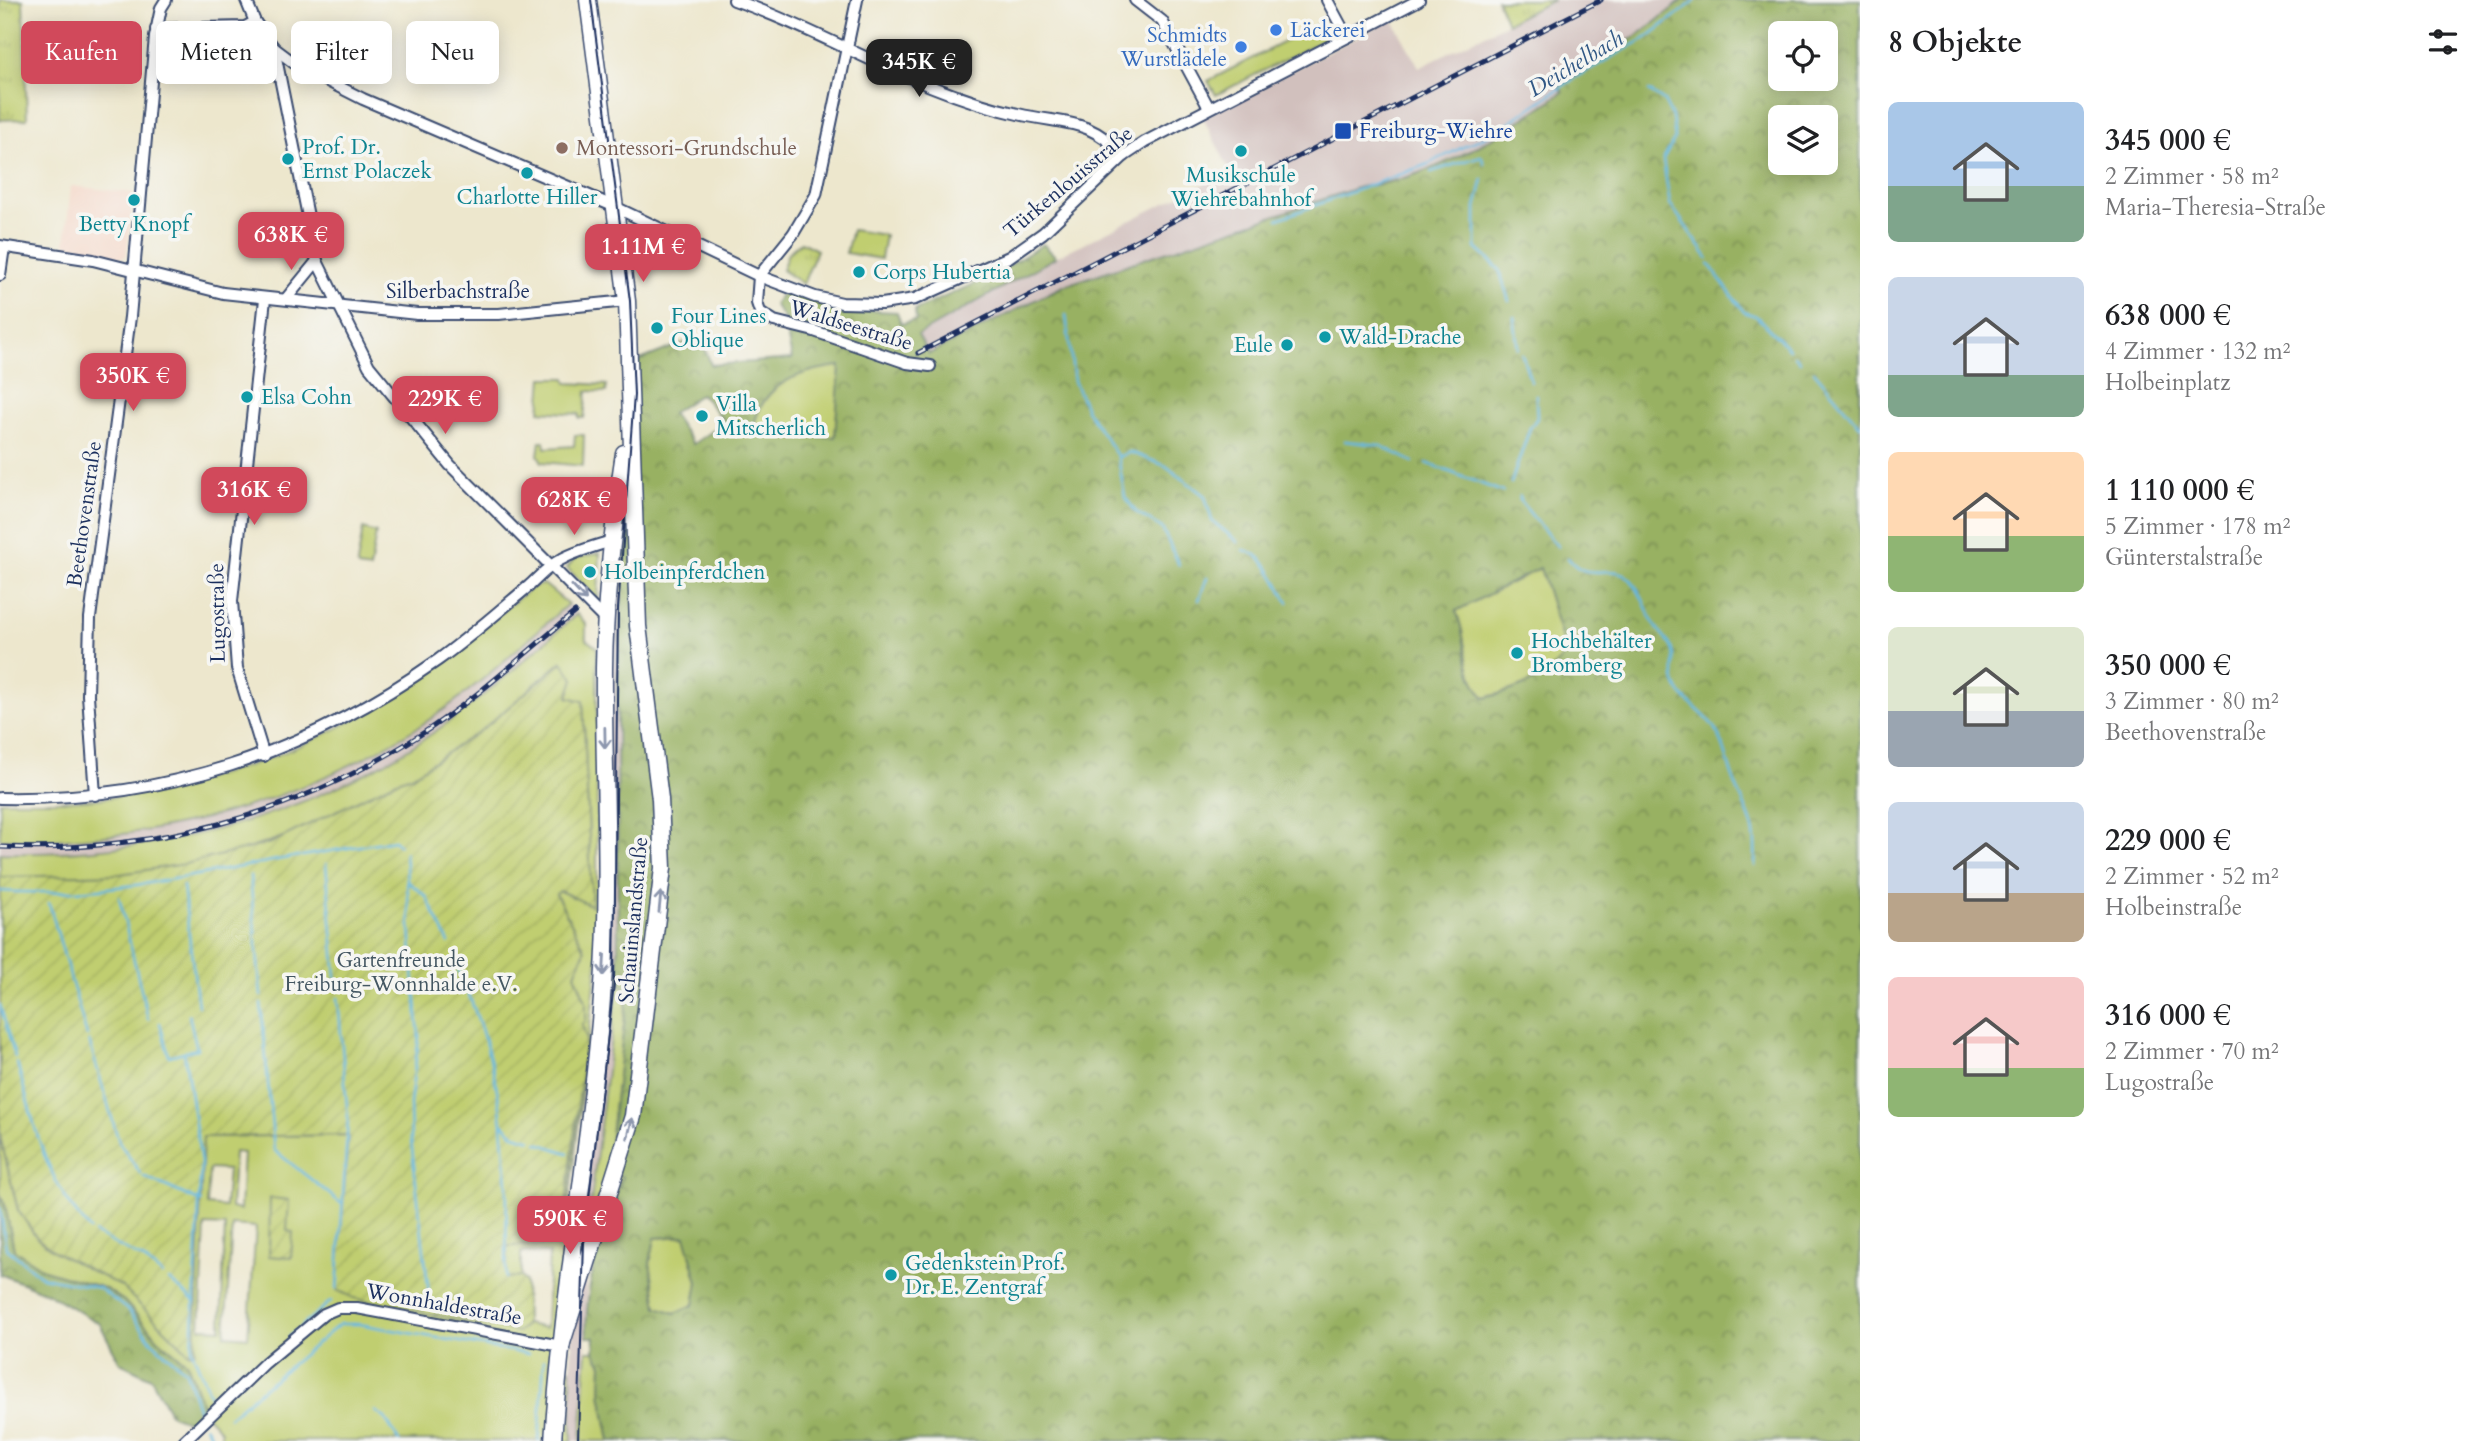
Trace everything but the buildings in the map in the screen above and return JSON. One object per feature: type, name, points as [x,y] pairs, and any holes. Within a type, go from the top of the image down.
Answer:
[{"type":"main road","points":[[589,0],[627,301],[631,367],[629,430]]},
{"type":"main road","name":"Schauinslandstraße","points":[[561,1346],[633,1116],[663,868],[660,799],[638,626],[629,430]]},
{"type":"main road","name":"Schauinslandstraße","points":[[553,1441],[561,1346],[604,962],[606,621],[612,541],[629,430]]},
{"type":"main road","points":[[574,1226],[581,1240],[594,1241]]},
{"type":"street","name":"Beethovenstraße","points":[[158,21],[166,0]]},
{"type":"street","points":[[246,0],[255,21]]},
{"type":"street","points":[[734,0],[933,88],[974,102],[1097,131],[1124,156]]},
{"type":"street","points":[[759,275],[793,234],[816,195],[857,0]]},
{"type":"street","points":[[1135,0],[1162,21],[1209,108]]},
{"type":"street","points":[[1327,0],[1347,37]]},
{"type":"street","name":"Türkenlouisstraße","points":[[277,50],[298,66],[363,99],[613,206],[759,275],[815,297],[842,303],[882,304],[929,295],[1009,257],[1043,233],[1124,156],[1209,108],[1419,0]]},
{"type":"street","name":"Beethovenstraße","points":[[94,795],[89,705],[90,618],[134,270],[156,29]]},
{"type":"street","points":[[277,63],[317,261],[369,366],[426,437],[511,527],[606,621]]},
{"type":"street","points":[[0,275],[2,246]]},
{"type":"street","name":"Silberbachstraße","points":[[2,246],[60,254],[223,293],[417,314],[499,314],[627,301]]},
{"type":"street","points":[[286,299],[317,261]]},
{"type":"street","name":"Waldseestraße","points":[[759,275],[757,303],[766,318],[814,331],[907,363],[930,366]]},
{"type":"street","name":"Lugostraße","points":[[264,756],[237,668],[232,601],[265,299]]},
{"type":"street","points":[[0,797],[94,795],[166,784],[264,756],[327,728],[398,687],[454,647],[552,565],[612,541]]},
{"type":"street","name":"Wonnhaldestraße","points":[[184,1441],[198,1432],[265,1363],[324,1314],[338,1307],[357,1307],[561,1346]]},
{"type":"shaded area","points":[[1554,0],[1683,0],[1645,30],[1559,87],[1563,92],[1500,135],[1443,162],[1391,184],[1360,187],[1063,286],[929,354],[917,335],[1056,257],[1230,171],[1203,118],[1240,98],[1392,19],[1419,67]]},
{"type":"shaded area","points":[[71,186],[134,193],[126,256],[120,258],[65,244]]},
{"type":"shaded area","points":[[624,462],[630,489],[617,688],[618,981],[587,1233],[585,1420],[581,1422],[581,1441],[572,1441],[571,1368],[576,1246],[599,1063],[608,683]]},
{"type":"shaded area","points":[[560,595],[586,624],[586,640],[520,698],[405,777],[324,819],[0,877],[0,811],[38,812],[270,773],[483,659]]},
{"type":"green space","points":[[0,0],[23,0],[21,84],[26,84],[27,119],[0,120]]},
{"type":"green space","points":[[1497,0],[1554,0],[1507,23]]},
{"type":"green space","points":[[1683,0],[1860,0],[1860,1441],[610,1441],[601,1393],[602,1364],[594,1351],[595,1337],[587,1337],[587,1316],[588,1296],[602,1236],[622,1177],[607,1169],[628,991],[618,981],[617,688],[635,362],[686,342],[691,349],[705,348],[711,365],[792,359],[784,319],[774,304],[784,291],[839,309],[897,312],[901,324],[916,320],[915,310],[996,274],[1043,244],[1056,257],[918,335],[929,354],[1063,286],[1360,187],[1415,175],[1441,164],[1492,138],[1540,108],[1563,92],[1558,86],[1645,30]],"holes":[[[840,366],[835,437],[753,434],[762,404],[771,393],[795,377]],[[701,394],[725,422],[693,444],[672,413]],[[1540,568],[1566,651],[1552,669],[1542,676],[1508,692],[1485,698],[1472,677],[1456,611]],[[685,1236],[698,1282],[694,1305],[675,1313],[657,1307],[650,1263],[655,1238]]]},
{"type":"green space","points":[[1319,24],[1327,38],[1216,95],[1208,81]]},
{"type":"green space","points":[[852,230],[885,235],[881,259],[846,253]]},
{"type":"green space","points":[[801,242],[817,250],[803,284],[782,270],[788,253]]},
{"type":"green space","points":[[841,365],[835,437],[753,434],[756,417],[763,403],[782,383],[809,371]]},
{"type":"green space","points":[[543,378],[566,378],[567,383],[607,385],[606,392],[587,391],[584,418],[579,418],[579,414],[540,411]]},
{"type":"green space","points":[[575,435],[584,435],[583,466],[542,462],[538,455],[540,441],[544,441],[545,448],[574,446]]},
{"type":"green space","points":[[363,529],[376,533],[370,569],[358,567],[357,564]]},
{"type":"green space","points":[[600,553],[597,599],[567,568],[575,558]]},
{"type":"green space","points":[[1540,568],[1566,651],[1552,669],[1542,676],[1508,692],[1485,698],[1471,676],[1460,622],[1455,611]]},
{"type":"green space","points":[[544,584],[568,604],[494,670],[415,729],[318,780],[216,816],[163,828],[110,836],[0,839],[0,801],[80,800],[145,792],[223,774],[299,746],[370,710],[453,651],[533,587]]},
{"type":"green space","points":[[577,614],[586,624],[586,640],[597,647],[597,966],[550,1362],[551,1368],[571,1369],[572,1441],[221,1441],[221,1431],[206,1415],[187,1363],[158,1339],[124,1301],[104,1288],[44,1270],[14,1250],[5,1205],[0,1194],[0,1136],[18,1210],[38,1239],[55,1252],[121,1286],[195,1350],[202,1137],[348,1135],[337,1290],[355,1298],[518,1332],[526,1324],[546,1328],[549,1253],[521,1252],[521,1277],[506,1278],[507,1246],[561,1245],[586,1038],[582,1023],[586,1022],[586,1002],[575,974],[584,954],[584,947],[555,894],[560,891],[592,905],[583,701],[568,697],[561,662],[483,729],[412,776],[405,777],[338,814],[231,854],[118,875],[0,877],[0,853],[112,848],[167,840],[274,812],[325,792],[376,768],[444,725]],"holes":[[[234,1152],[243,1153],[240,1210],[231,1208]],[[209,1169],[228,1170],[225,1207],[207,1205]],[[205,1225],[225,1226],[221,1329],[200,1328]],[[232,1225],[256,1227],[248,1337],[225,1335]]]},
{"type":"green space","name":"Gartenfreunde Freiburg-Wonnhalde e.V.","points":[[562,662],[574,679],[568,697],[583,701],[592,906],[560,891],[556,894],[585,950],[575,974],[586,1002],[586,1022],[582,1024],[586,1038],[561,1246],[507,1246],[506,1278],[521,1277],[525,1281],[526,1324],[518,1332],[354,1298],[337,1290],[348,1135],[203,1137],[195,1351],[189,1353],[121,1286],[55,1252],[38,1239],[18,1210],[0,1136],[0,877],[120,874],[185,864],[271,843],[405,777],[412,776],[483,729]]},
{"type":"green space","points":[[618,981],[628,991],[607,1169],[622,1177],[600,1243],[587,1234]]},
{"type":"green space","points":[[0,1194],[5,1205],[14,1250],[44,1270],[104,1288],[124,1301],[158,1339],[187,1363],[206,1415],[192,1423],[171,1415],[151,1378],[120,1363],[100,1324],[47,1293],[0,1274]]},
{"type":"green space","points":[[270,1198],[289,1200],[287,1231],[293,1232],[291,1258],[269,1256]]},
{"type":"green space","points":[[685,1236],[698,1282],[694,1305],[675,1313],[657,1307],[650,1263],[655,1238]]},
{"type":"green space","points":[[587,1351],[594,1351],[602,1364],[601,1393],[610,1441],[581,1441]]},
{"type":"waterway","name":"Deichelbach","points":[[1278,219],[1428,164],[1496,131],[1578,76],[1646,38],[1696,0]]},
{"type":"waterway","points":[[1649,91],[1664,101],[1672,117],[1675,138],[1663,160],[1670,204],[1708,258]]},
{"type":"waterway","points":[[1431,172],[1481,156],[1484,163]]},
{"type":"waterway","points":[[1483,179],[1476,207],[1476,248],[1499,269],[1509,301]]},
{"type":"waterway","points":[[1709,264],[1744,312],[1756,316],[1789,349]]},
{"type":"waterway","points":[[1066,315],[1074,381],[1086,409],[1118,457],[1125,497],[1136,512],[1162,528],[1179,565]]},
{"type":"waterway","points":[[1514,317],[1518,348]]},
{"type":"waterway","points":[[1522,354],[1531,382]]},
{"type":"waterway","points":[[1795,356],[1800,362]]},
{"type":"waterway","points":[[1814,371],[1860,426]]},
{"type":"waterway","points":[[1511,483],[1530,428],[1537,418],[1536,395]]},
{"type":"waterway","points":[[1345,441],[1379,445],[1413,462]]},
{"type":"waterway","points":[[1118,457],[1130,452],[1166,466],[1205,496],[1212,521],[1238,542]]},
{"type":"waterway","points":[[1426,463],[1503,492]]},
{"type":"waterway","points":[[1520,496],[1520,501],[1558,547]]},
{"type":"waterway","points":[[1243,550],[1251,552],[1265,563],[1288,602]]},
{"type":"waterway","points":[[1568,558],[1583,570],[1622,573],[1637,588],[1655,625],[1672,647],[1674,678],[1678,688],[1709,720],[1720,739],[1753,830],[1755,866]]},
{"type":"waterway","points":[[1199,600],[1207,578]]},
{"type":"waterway","points":[[302,856],[394,840],[399,845]]},
{"type":"waterway","points":[[405,852],[407,881],[426,896],[449,943]]},
{"type":"waterway","points":[[0,891],[113,888],[299,856]]},
{"type":"waterway","points":[[326,864],[337,988]]},
{"type":"waterway","points":[[250,876],[261,996]]},
{"type":"waterway","points":[[407,882],[414,984]]},
{"type":"waterway","points":[[183,886],[198,1006]]},
{"type":"waterway","points":[[119,897],[148,1019]]},
{"type":"waterway","points":[[49,903],[87,1036]]},
{"type":"waterway","points":[[455,962],[485,1041],[502,1123],[515,1135],[531,1140]]},
{"type":"waterway","points":[[415,989],[419,1037],[410,1103],[411,1140],[429,1294]]},
{"type":"waterway","points":[[337,1289],[348,1119],[338,998]]},
{"type":"waterway","points":[[261,1003],[274,1150],[342,1204]]},
{"type":"waterway","points":[[0,1005],[15,1057]]},
{"type":"waterway","points":[[184,1052],[197,1049],[189,1015]]},
{"type":"waterway","points":[[160,1023],[169,1056],[184,1052],[201,1162],[192,1350],[213,1403]]},
{"type":"waterway","points":[[89,1041],[119,1142],[140,1173]]},
{"type":"waterway","points":[[17,1063],[36,1131],[51,1172],[74,1211],[90,1230]]},
{"type":"waterway","points":[[502,1124],[507,1184],[506,1278]]},
{"type":"waterway","points":[[538,1143],[568,1153]]},
{"type":"waterway","points":[[143,1176],[201,1202]]},
{"type":"waterway","points":[[0,1208],[6,1248],[42,1277],[99,1288],[129,1311],[152,1342],[186,1371],[202,1420]]},
{"type":"waterway","points":[[94,1233],[143,1259],[163,1275]]},
{"type":"waterway","points":[[169,1280],[195,1302]]},
{"type":"waterway","points":[[289,1337],[331,1301]]},
{"type":"waterway","points":[[229,1417],[340,1324],[359,1324],[528,1354]]},
{"type":"waterway","points":[[539,1441],[544,1359]]},
{"type":"waterway","points":[[215,1401],[232,1386]]},
{"type":"waterway","points":[[375,1411],[385,1418],[399,1441]]},
{"type":"waterway","points":[[205,1426],[214,1441]]},
{"type":"tram line","points":[[578,1441],[584,1242],[614,984],[618,609],[634,395],[630,301],[591,0]]},
{"type":"railway","points":[[918,353],[1601,0]]},
{"type":"railway","points":[[0,847],[55,848],[165,836],[219,824],[322,788],[372,763],[441,721],[575,612]]},
{"type":"place","name":"Läckerei","points":[[1276,30]]},
{"type":"place","name":"Schmidts Wurstlädele","points":[[1241,47]]},
{"type":"place","name":"Freiburg-Wiehre","points":[[1343,131]]},
{"type":"place","name":"Montessori-Grundschule","points":[[562,148]]},
{"type":"place","name":"Musikschule Wiehrebahnhof","points":[[1241,151]]},
{"type":"place","name":"Prof. Dr. Ernst Polaczek","points":[[288,159]]},
{"type":"place","name":"Charlotte Hiller","points":[[527,173]]},
{"type":"place","name":"Betty Knopf","points":[[134,200]]},
{"type":"place","name":"Corps Hubertia","points":[[859,272]]},
{"type":"place","name":"Four Lines Oblique","points":[[657,328]]},
{"type":"place","name":"Wald-Drache","points":[[1325,337]]},
{"type":"place","name":"Eule","points":[[1287,345]]},
{"type":"place","name":"Elsa Cohn","points":[[247,397]]},
{"type":"place","name":"Villa Mitscherlich","points":[[702,416]]},
{"type":"place","name":"Holbeinpferdchen","points":[[590,572]]},
{"type":"place","name":"Hochbehälter Bromberg","points":[[1517,653]]},
{"type":"place","name":"Gedenkstein Prof. Dr. E. Zentgraf","points":[[891,1275]]}]
